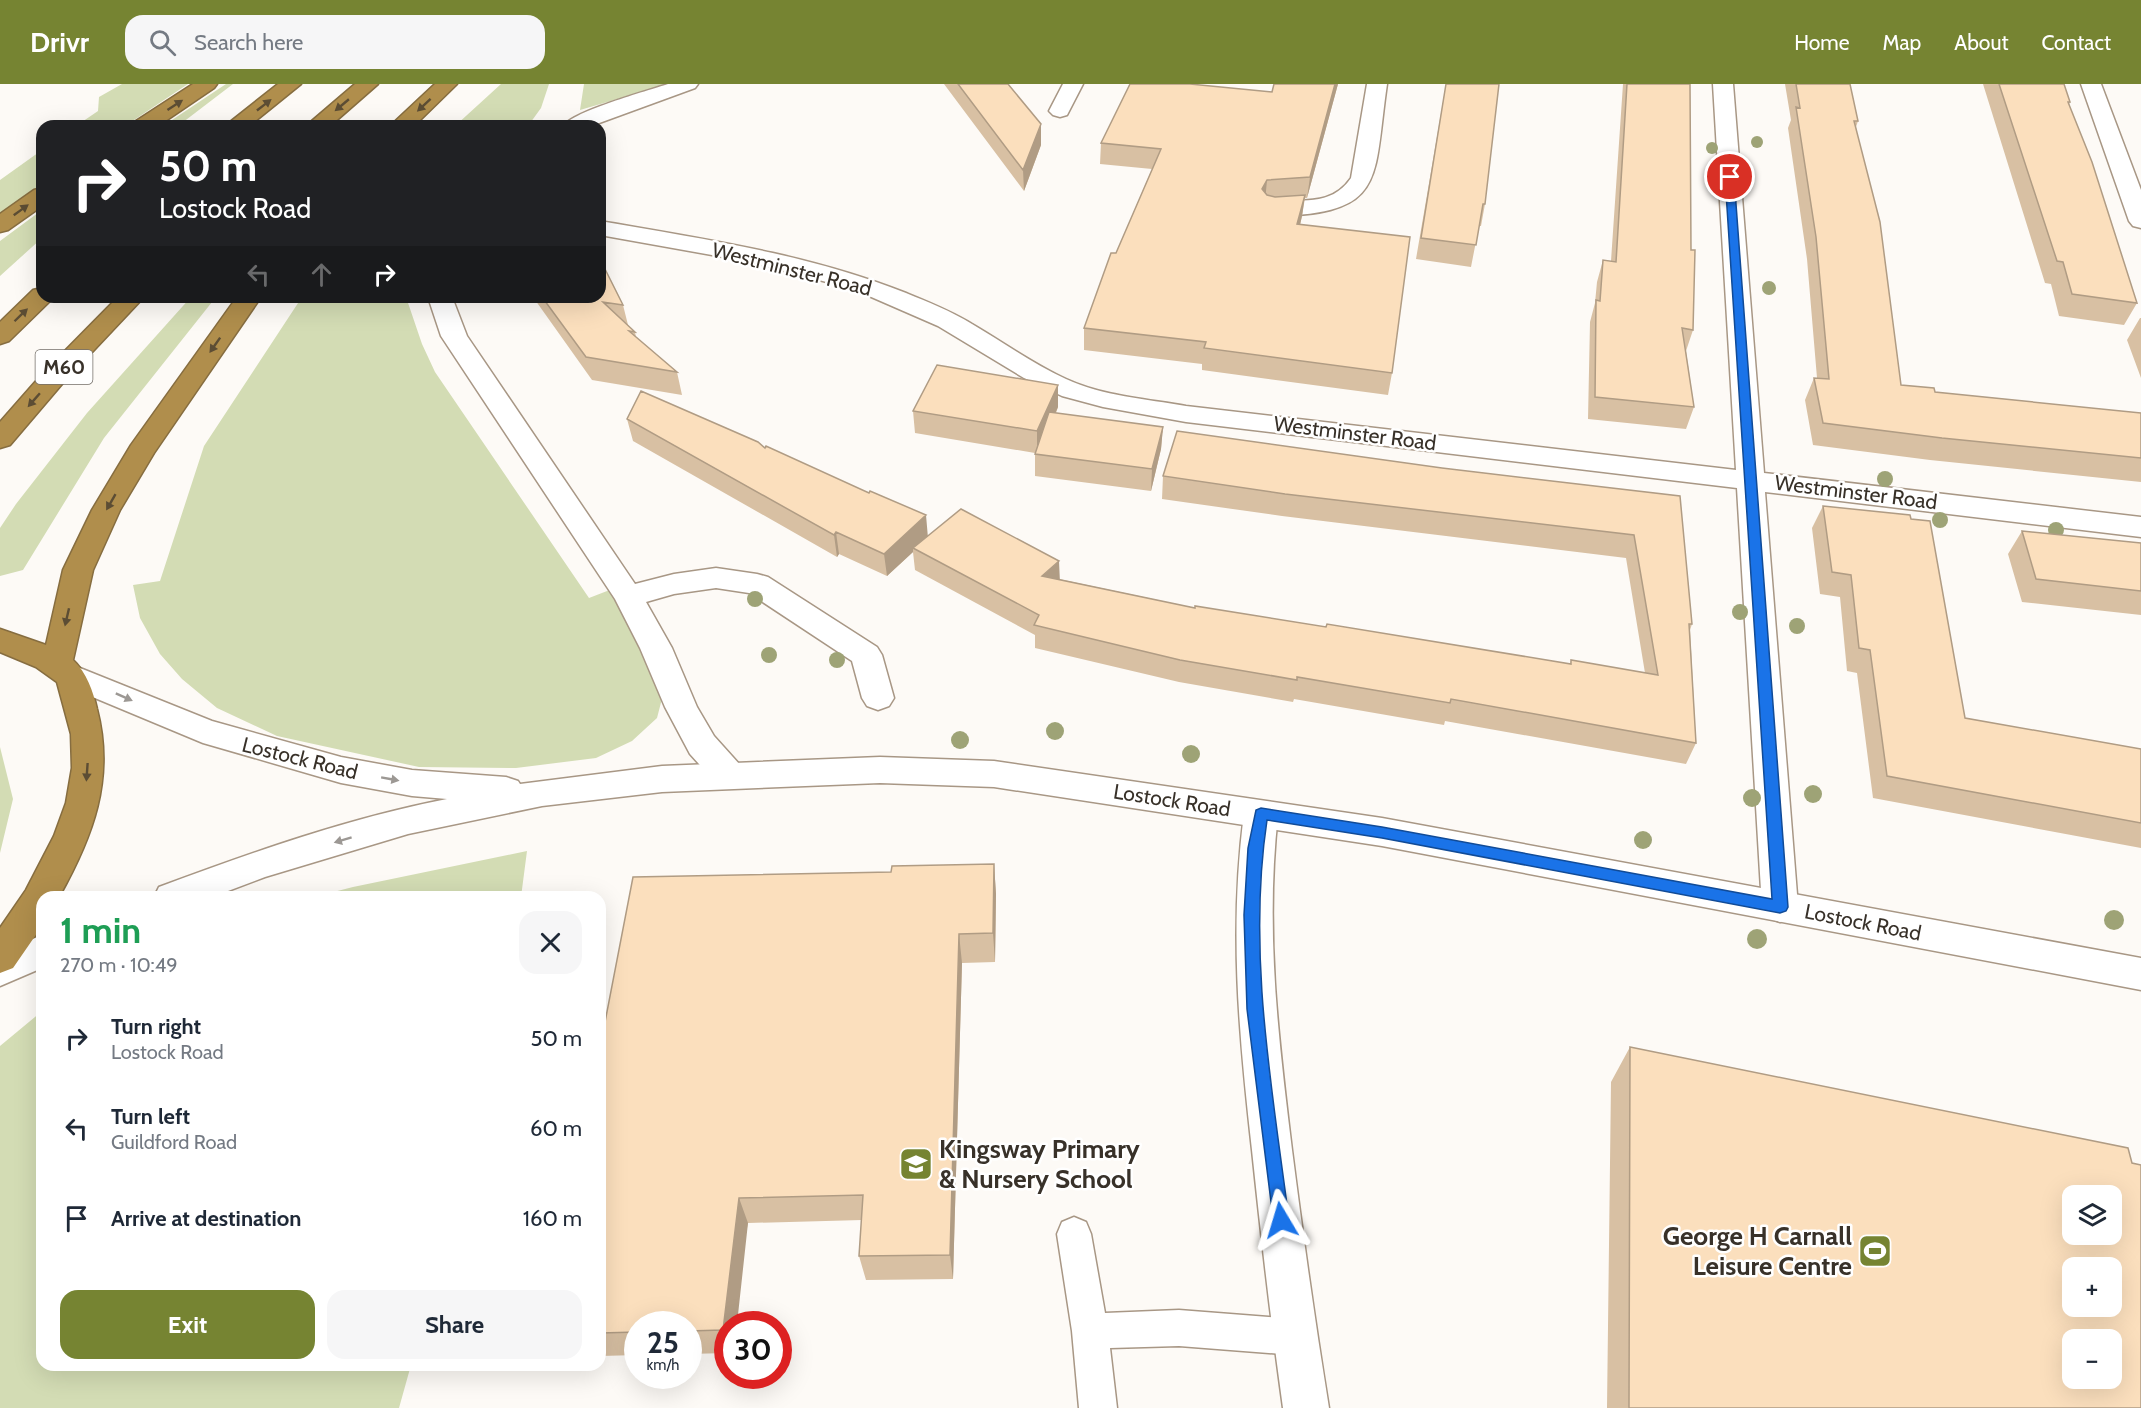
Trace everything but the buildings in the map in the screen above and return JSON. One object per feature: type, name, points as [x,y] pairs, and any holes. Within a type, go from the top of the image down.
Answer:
[{"type":"highway","points":[[153,120],[207,84]]},
{"type":"highway","points":[[244,120],[291,84]]},
{"type":"highway","points":[[324,120],[368,84]]},
{"type":"highway","points":[[408,120],[447,84]]},
{"type":"highway","points":[[0,225],[36,199]]},
{"type":"highway","points":[[0,336],[36,301]]},
{"type":"highway","name":"M60","points":[[0,439],[53,378],[126,303]]},
{"type":"highway","points":[[44,891],[76,826],[88,775],[87,724],[63,669],[78,570],[106,510],[141,451],[245,303]]},
{"type":"highway","points":[[0,640],[63,669]]},
{"type":"highway","points":[[0,957],[25,924],[36,905]]},
{"type":"street","points":[[594,120],[688,84]]},
{"type":"street","points":[[1060,111],[1073,84]]},
{"type":"street","points":[[1273,209],[1322,208],[1355,192],[1362,178],[1377,84]]},
{"type":"street","points":[[1723,84],[1780,907]]},
{"type":"street","points":[[2091,84],[2141,221]]},
{"type":"street","name":"Westminster Road","points":[[606,229],[751,256],[833,275],[897,297],[961,328],[1025,368],[1060,386],[1115,402],[1186,414],[2141,527]]},
{"type":"street","points":[[442,303],[454,336],[628,596],[656,648],[681,706],[702,745],[729,775]]},
{"type":"street","points":[[628,596],[674,584],[716,578],[757,584],[866,655],[878,698]]},
{"type":"street","name":"Lostock Road","points":[[63,669],[203,732],[341,771],[412,783],[542,794]]},
{"type":"street","name":"Lostock Road","points":[[188,891],[257,865],[408,820],[542,794],[662,779],[729,775],[880,770],[994,774],[1382,832],[2141,974]]},
{"type":"street","points":[[1261,814],[1256,848],[1252,915],[1255,1009],[1295,1337],[1306,1408]]},
{"type":"street","points":[[0,970],[36,954]]},
{"type":"lane","points":[[1074,1234],[1090,1331],[1098,1408]]},
{"type":"lane","points":[[1090,1331],[1179,1328],[1295,1337]]},
{"type":"green space","points":[[122,84],[188,84],[134,120],[85,120],[98,111],[99,97]]},
{"type":"green space","points":[[226,84],[233,84],[186,120],[172,120]]},
{"type":"green space","points":[[501,84],[549,84],[541,108],[532,120],[462,120]]},
{"type":"green space","points":[[584,84],[669,84],[580,110]]},
{"type":"green space","points":[[36,154],[36,188],[0,213],[0,180]]},
{"type":"green space","points":[[36,214],[36,243],[0,276],[0,241]]},
{"type":"green space","points":[[186,303],[211,303],[104,438],[23,570],[0,576],[0,528],[87,413]]},
{"type":"green space","points":[[298,303],[408,303],[422,344],[435,372],[589,598],[620,586],[664,691],[657,718],[632,741],[596,758],[516,768],[419,767],[277,736],[217,708],[182,679],[160,654],[140,618],[133,585],[160,581],[204,446]]},
{"type":"green space","points":[[0,747],[13,799],[0,853]]},
{"type":"green space","points":[[527,851],[522,891],[337,891]]},
{"type":"green space","points":[[36,1016],[36,1371],[409,1371],[399,1408],[0,1408],[0,1046]]},
{"type":"place","name":"Kingsway Primary & Nursery School","points":[[916,1164]]},
{"type":"place","name":"George H Carnall Leisure Centre","points":[[1875,1251]]},
{"type":"route","points":[[1281,1220],[1255,1009],[1252,915],[1256,848],[1261,814],[1382,832],[1780,907],[1730,177]]}]
